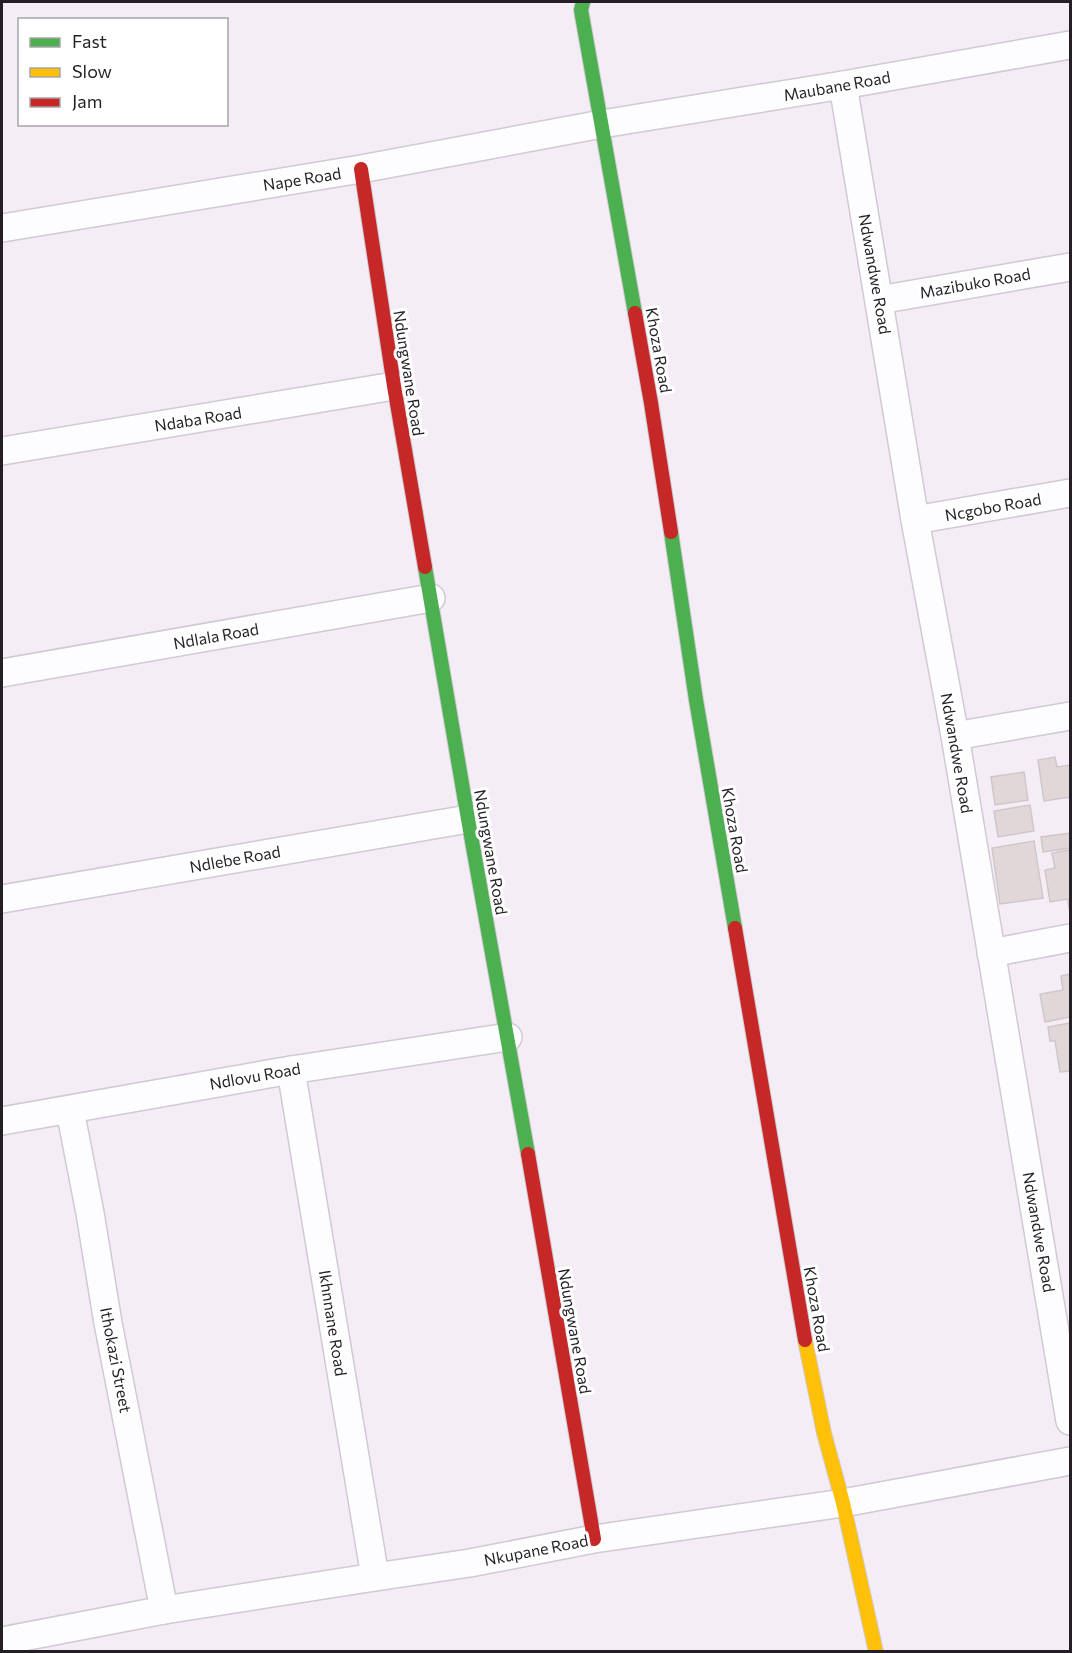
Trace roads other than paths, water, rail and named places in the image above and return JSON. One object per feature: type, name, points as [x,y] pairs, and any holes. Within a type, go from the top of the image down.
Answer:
[{"type":"street","name":"Khoza Road","points":[[580,4],[651,403],[696,700],[807,1353],[876,1652]]},
{"type":"street","name":"Maubane Road","points":[[602,124],[1071,45]]},
{"type":"street","name":"Ndwandwe Road","points":[[843,85],[915,520],[955,736],[1071,1421]]},
{"type":"street","name":"Nape Road","points":[[2,228],[361,170],[602,124]]},
{"type":"street","name":"Ndungwane Road","points":[[361,170],[394,386],[594,1539]]},
{"type":"street","name":"Mazibuko Road","points":[[879,300],[1071,267]]},
{"type":"street","name":"Ndaba Road","points":[[2,451],[394,386]]},
{"type":"street","name":"Ncgobo Road","points":[[915,520],[1071,493]]},
{"type":"street","name":"Ndlala Road","points":[[2,673],[431,598]]},
{"type":"street","points":[[955,736],[1071,716]]},
{"type":"street","name":"Ndlebe Road","points":[[2,899],[468,819]]},
{"type":"street","points":[[992,953],[1071,938]]},
{"type":"street","name":"Ndlovu Road","points":[[2,1121],[291,1070],[508,1037]]},
{"type":"street","name":"Ikhnnane Road","points":[[291,1070],[375,1576]]},
{"type":"street","name":"Ithokazi Street","points":[[70,1110],[108,1323],[164,1610]]},
{"type":"street","name":"Nkupane Road","points":[[2,1641],[164,1610],[470,1563],[594,1539],[843,1503],[1071,1461]]}]
